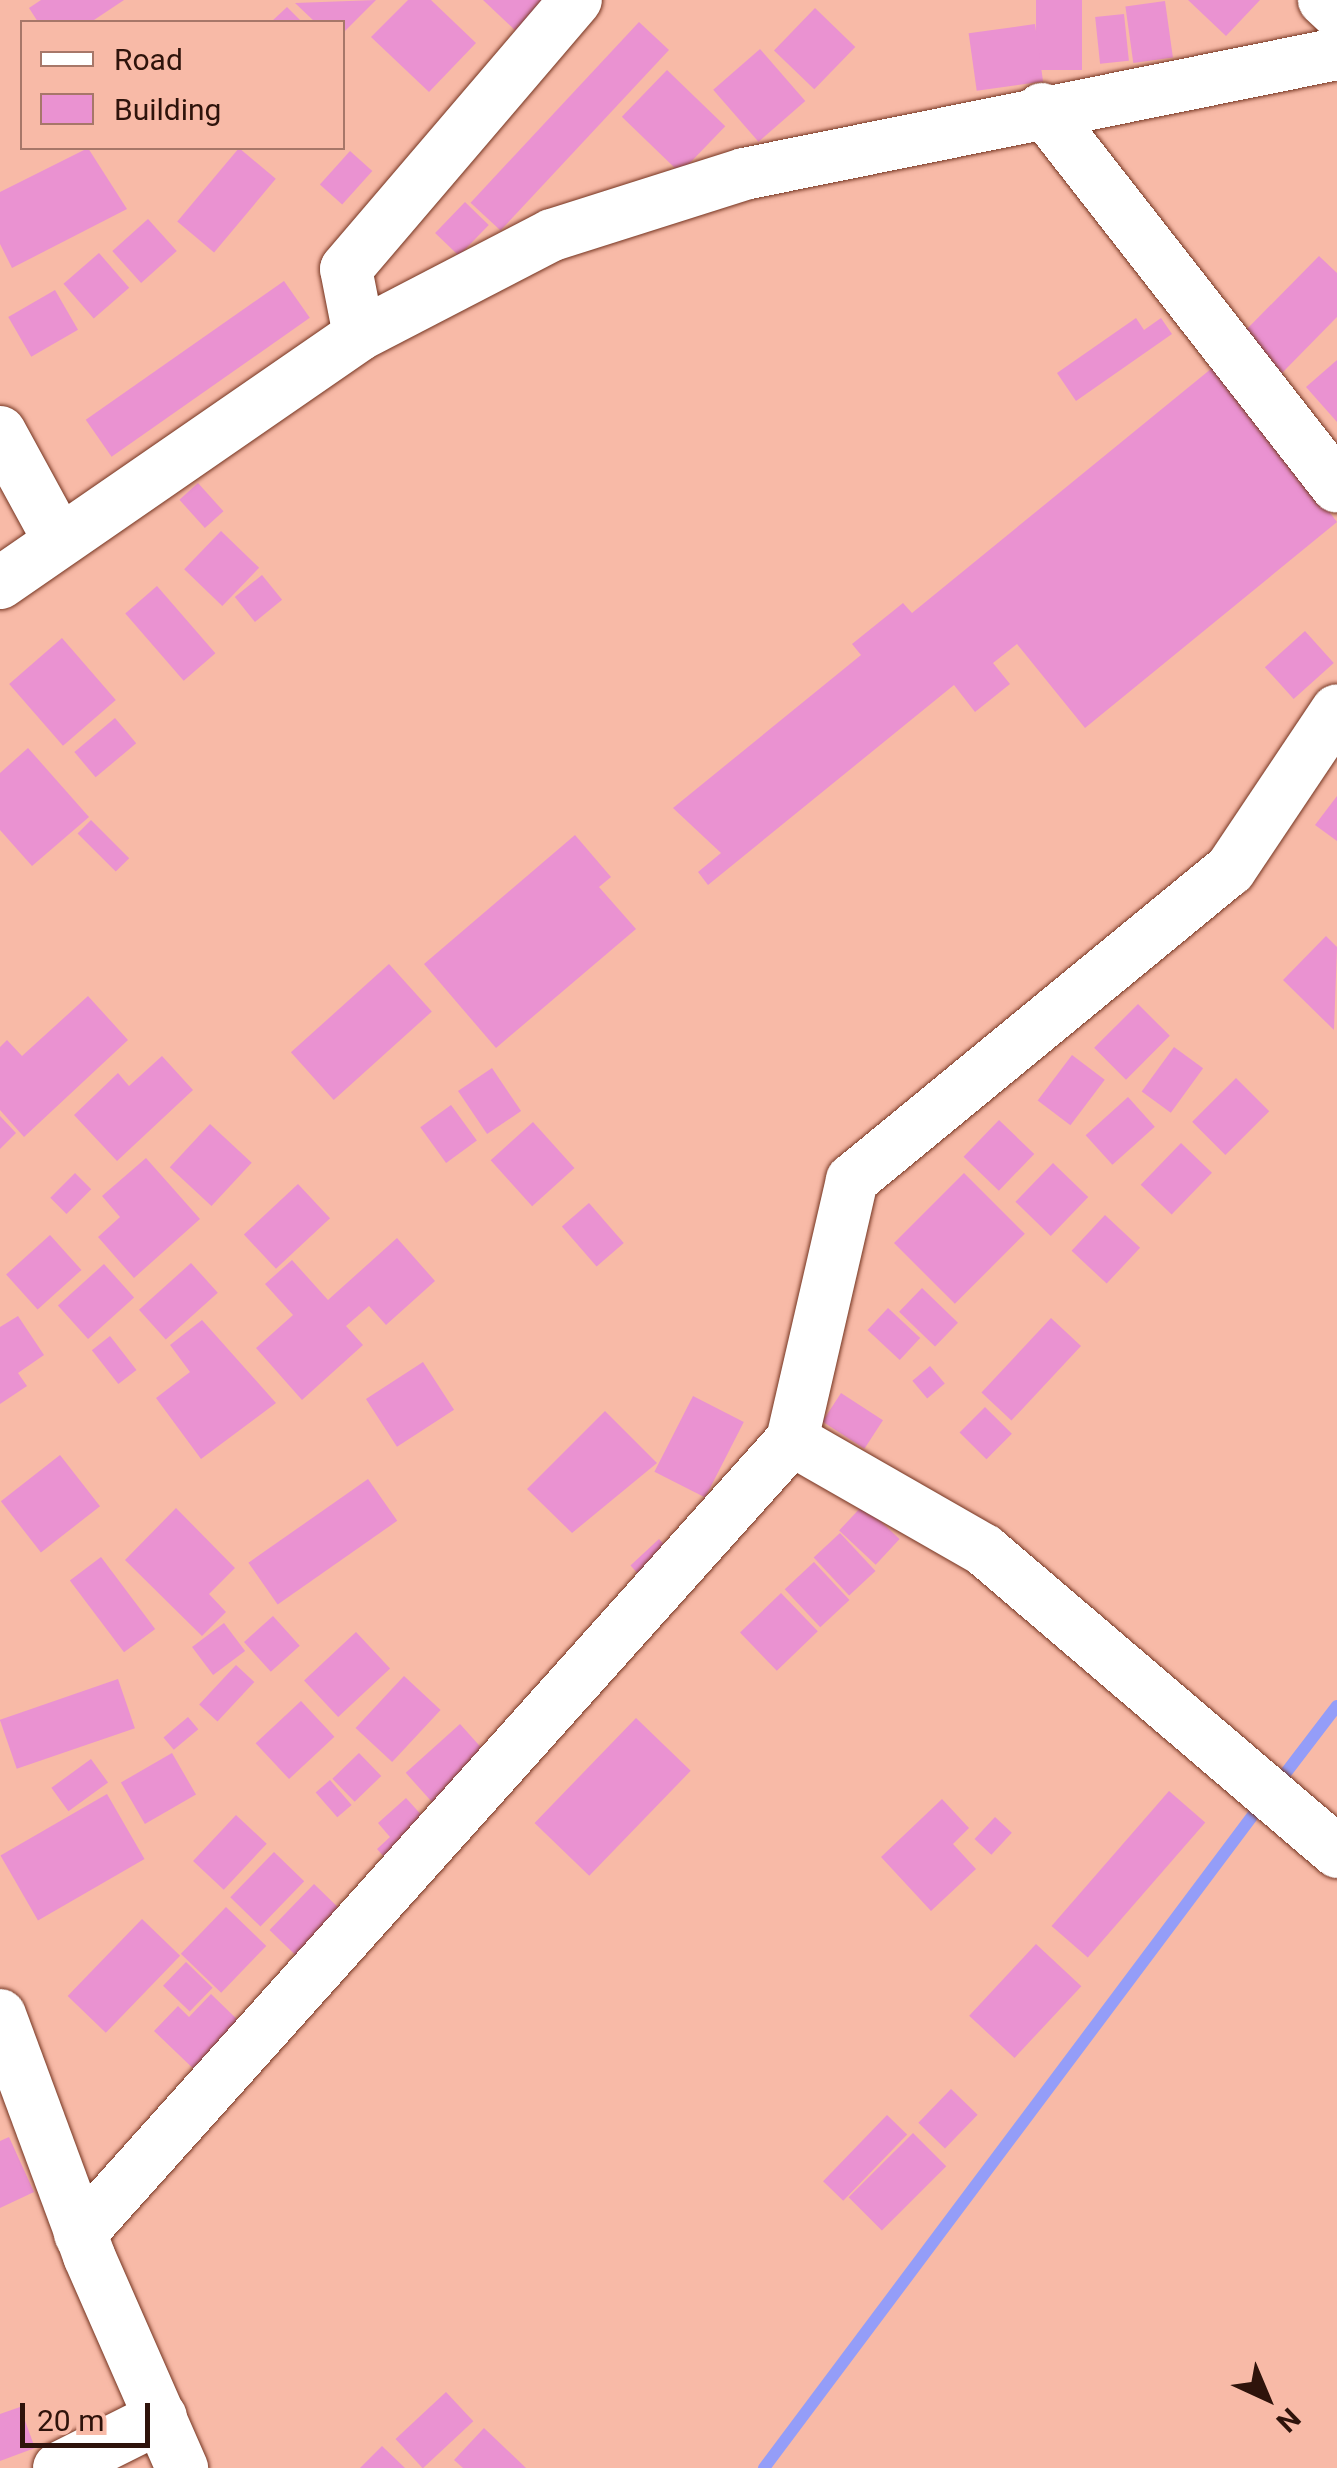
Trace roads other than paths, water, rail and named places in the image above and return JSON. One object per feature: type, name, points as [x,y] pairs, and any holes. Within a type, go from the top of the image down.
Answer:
[{"type":"street","points":[[359,335],[346,269],[576,0]]},
{"type":"street","points":[[1324,0],[1337,12]]},
{"type":"street","points":[[0,583],[359,335],[552,235],[744,174],[1042,109],[1337,54]]},
{"type":"street","points":[[1042,109],[1337,487]]},
{"type":"street","points":[[0,432],[59,540]]},
{"type":"street","points":[[80,2234],[792,1440],[852,1180],[1230,870],[1337,710]]},
{"type":"street","points":[[792,1440],[984,1550],[1317,1837]]},
{"type":"street","points":[[0,2015],[80,2234],[182,2468]]},
{"type":"street","points":[[59,2468],[161,2417]]},
{"type":"waterway","points":[[1275,1787],[1337,1706]]},
{"type":"waterway","points":[[764,2468],[1262,1803]]}]
